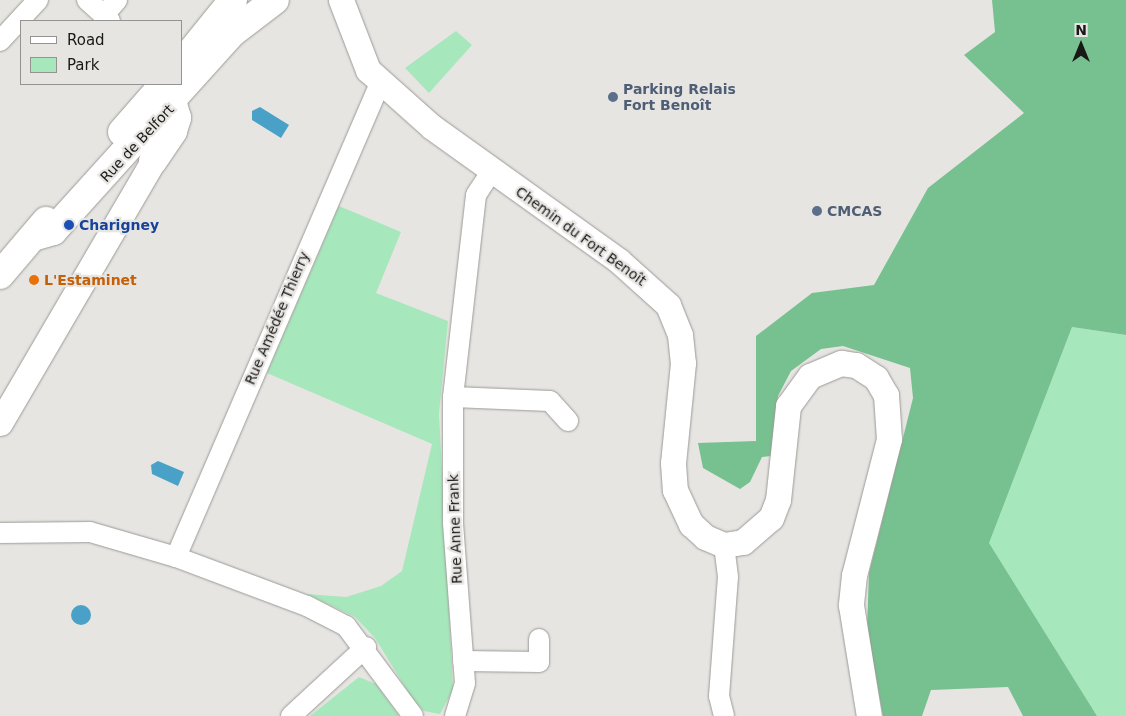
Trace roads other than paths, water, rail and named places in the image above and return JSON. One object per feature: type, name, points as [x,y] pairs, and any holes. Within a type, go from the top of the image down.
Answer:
[{"type":"main road","points":[[182,62],[233,0]]},
{"type":"main road","name":"Rue de Belfort","points":[[182,78],[232,34],[275,0]]},
{"type":"main road","name":"Rue de Belfort","points":[[0,274],[36,236],[55,206],[169,90],[177,110],[175,124],[53,231],[36,236]]},
{"type":"street","points":[[0,41],[38,0]]},
{"type":"street","points":[[87,0],[107,18],[117,0]]},
{"type":"street","name":"Chemin du Fort Benoît","points":[[341,0],[363,62],[381,81],[491,172],[619,261],[668,305],[680,335],[683,362],[673,463],[676,490],[691,524],[705,537],[724,544]]},
{"type":"street","name":"Rue Amédée Thierry","points":[[176,556],[381,81]]},
{"type":"street","points":[[0,423],[143,153]]},
{"type":"street","name":"Rue Anne Frank","points":[[455,716],[465,696],[454,522],[453,398],[476,196],[491,172]]},
{"type":"street","points":[[724,716],[719,696],[728,577],[724,544],[742,542],[772,518],[781,481],[788,406],[798,388],[824,367],[841,363],[856,364],[876,378],[886,395],[889,439],[854,575],[851,605],[869,716]]},
{"type":"street","points":[[453,398],[550,402],[568,421]]},
{"type":"street","points":[[0,533],[90,532],[176,556],[307,606],[346,626],[366,647],[413,716]]},
{"type":"street","points":[[463,661],[539,662],[539,639]]},
{"type":"street","points":[[291,716],[366,647]]},
{"type":"water","points":[[260,107],[289,125],[281,138],[252,120],[252,111]]},
{"type":"water","points":[[158,461],[184,472],[178,486],[152,474],[151,465]]},
{"type":"water","points":[[81,605],[88,608],[91,615],[88,622],[81,625],[74,622],[71,615],[74,608]]},
{"type":"place","name":"Parking Relais Fort Benoît","points":[[613,97]]},
{"type":"place","name":"CMCAS","points":[[817,211]]},
{"type":"place","name":"Charigney","points":[[69,225]]},
{"type":"place","name":"L'Estaminet","points":[[34,280]]}]
